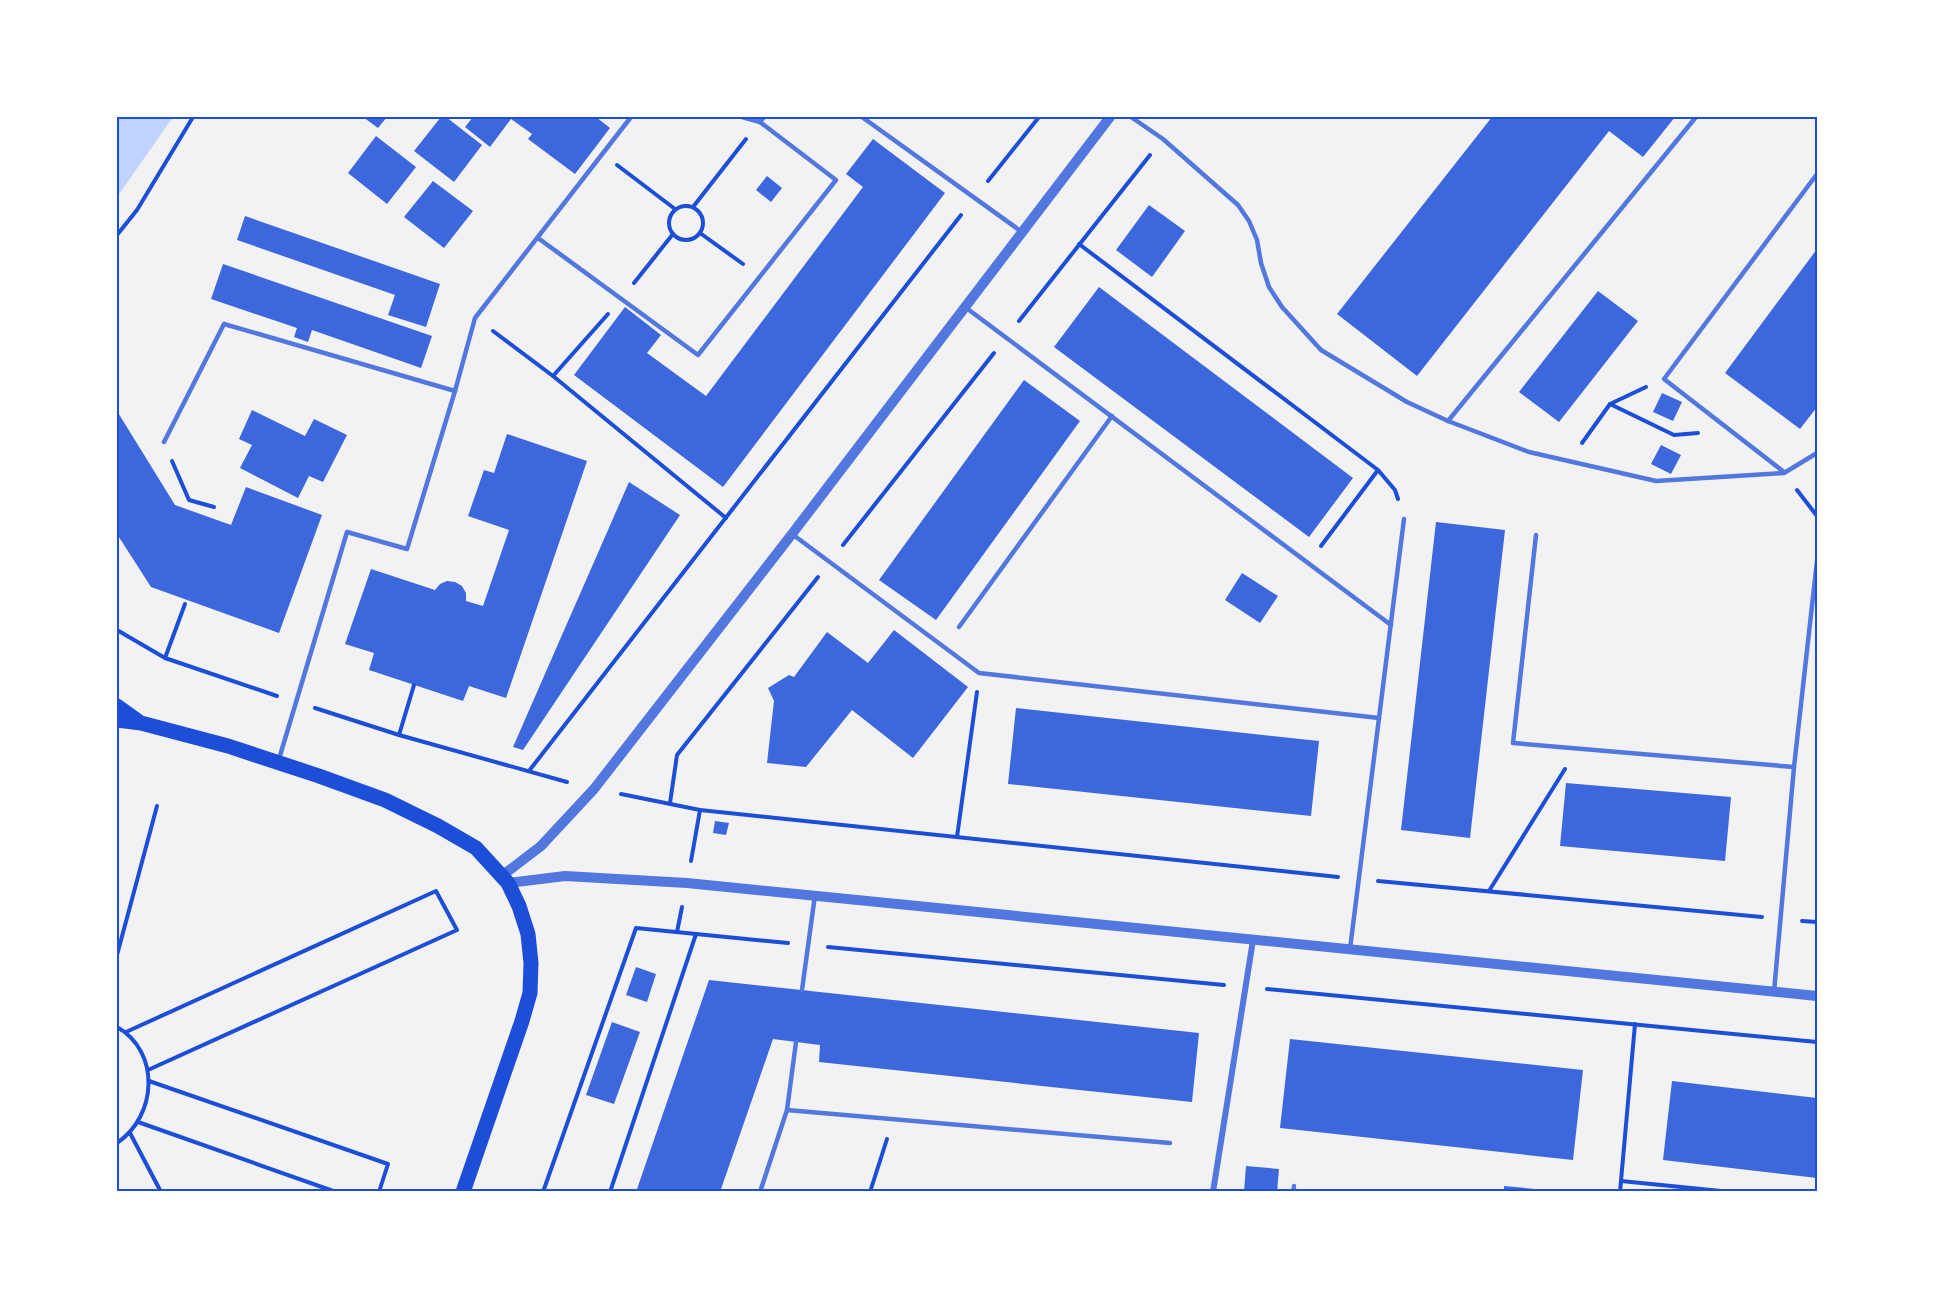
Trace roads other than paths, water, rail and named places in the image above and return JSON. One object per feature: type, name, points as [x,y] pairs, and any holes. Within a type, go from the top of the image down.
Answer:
[{"type":"main road","points":[[117,706],[141,723]]},
{"type":"main road","points":[[117,720],[141,723],[228,746],[385,800],[476,848],[506,879],[519,906],[528,934],[531,963],[530,993],[463,1192]]},
{"type":"street","points":[[506,879],[541,846],[594,789],[1110,117]]},
{"type":"street","points":[[506,879],[565,876],[687,883],[1817,996]]},
{"type":"street","points":[[1213,1192],[1253,940]]},
{"type":"lane","points":[[279,762],[347,532],[407,549],[475,318],[631,117]]},
{"type":"lane","points":[[538,237],[698,355],[836,180],[762,119],[742,117]]},
{"type":"lane","points":[[862,117],[1022,232]]},
{"type":"lane","points":[[1131,117],[1163,139],[1238,205],[1249,221],[1257,240],[1261,263],[1269,287],[1282,307],[1321,350],[1407,402],[1448,421],[1529,452],[1656,481],[1784,473],[1817,453]]},
{"type":"lane","points":[[1448,421],[1696,117]]},
{"type":"lane","points":[[1784,473],[1664,379],[1817,174]]},
{"type":"lane","points":[[965,307],[1391,625]]},
{"type":"lane","points":[[164,442],[224,324],[455,391]]},
{"type":"lane","points":[[959,627],[1112,416]]},
{"type":"lane","points":[[1350,949],[1404,519]]},
{"type":"lane","points":[[792,534],[979,673],[1379,718]]},
{"type":"lane","points":[[1536,535],[1513,742],[1794,767]]},
{"type":"lane","points":[[1774,992],[1794,767],[1817,561]]},
{"type":"lane","points":[[802,990],[815,895]]},
{"type":"lane","points":[[760,1192],[787,1110],[796,1042]]},
{"type":"lane","points":[[787,1110],[1170,1143]]},
{"type":"lane","points":[[1293,1192],[1294,1186]]},
{"type":"water","points":[[117,117],[173,117],[117,197]]}]
